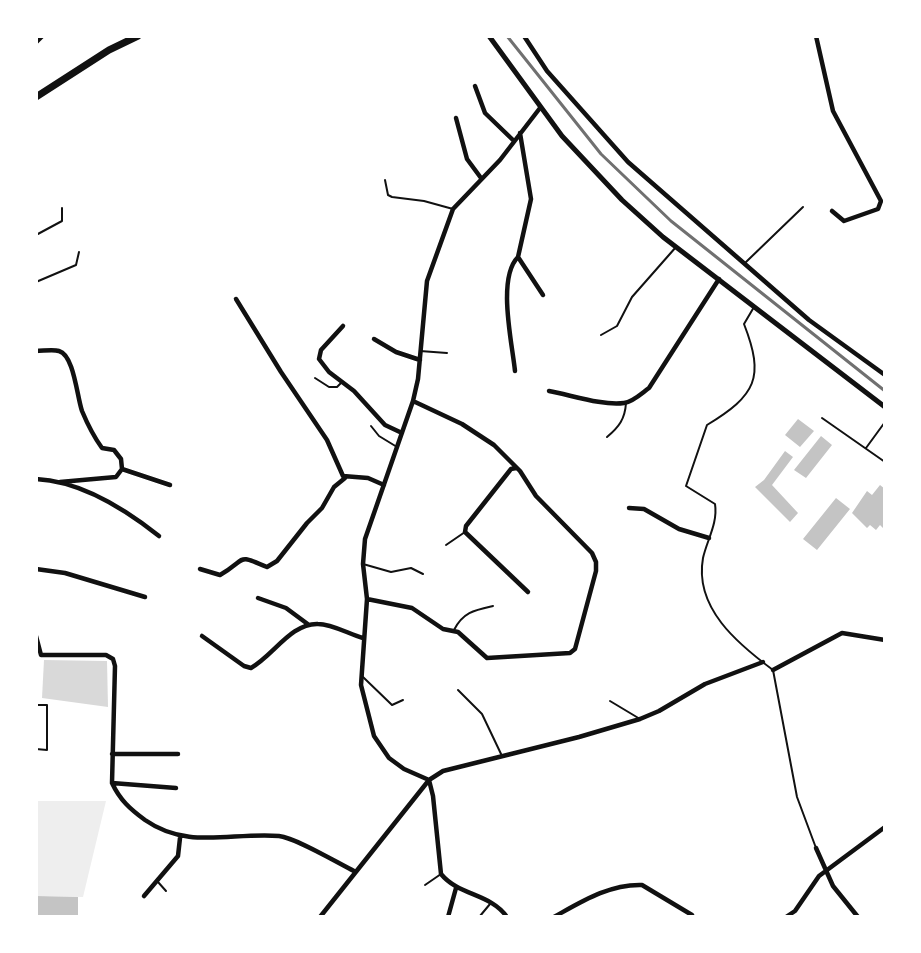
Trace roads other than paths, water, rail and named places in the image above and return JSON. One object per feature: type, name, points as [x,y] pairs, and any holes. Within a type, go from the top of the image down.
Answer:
[{"type":"main road","points":[[36,97],[109,50],[138,36]]},
{"type":"street","points":[[36,42],[42,36]]},
{"type":"street","points":[[489,36],[540,108],[589,168],[676,247],[885,407]]},
{"type":"street","points":[[524,36],[547,71],[628,162],[746,262],[809,320],[885,375]]},
{"type":"street","points":[[816,36],[833,111],[881,201],[878,209],[844,221],[832,211]]},
{"type":"street","points":[[475,86],[485,113],[514,141]]},
{"type":"street","points":[[429,780],[404,769],[378,744],[361,685],[367,599],[363,564],[369,520],[384,485],[413,400],[420,360],[427,281],[453,209],[514,141],[540,108]]},
{"type":"street","points":[[456,118],[467,159],[481,178]]},
{"type":"street","points":[[515,371],[506,285],[511,264],[518,257],[531,199],[520,134]]},
{"type":"street","points":[[518,257],[543,296]]},
{"type":"street","points":[[549,391],[605,403],[626,403],[649,388],[718,279]]},
{"type":"street","points":[[236,299],[327,440],[345,478]]},
{"type":"street","points":[[343,327],[321,350],[319,358],[329,372],[343,381],[385,425],[402,433]]},
{"type":"street","points":[[374,339],[396,352],[420,360]]},
{"type":"street","points":[[36,351],[60,351],[66,356],[72,369],[82,412],[102,448],[118,453],[122,469]]},
{"type":"street","points":[[367,599],[407,606],[443,629],[454,630],[490,659],[570,653],[575,649],[596,571],[596,562],[592,553],[536,496],[516,468],[482,436],[413,400]]},
{"type":"street","points":[[516,468],[511,469],[466,525],[465,532],[528,592]]},
{"type":"street","points":[[36,479],[60,482],[116,477],[122,469]]},
{"type":"street","points":[[122,469],[170,485]]},
{"type":"street","points":[[200,569],[220,575],[243,558],[251,558],[267,567],[278,561],[307,523],[322,508],[334,487],[345,478],[360,477],[384,485]]},
{"type":"street","points":[[60,482],[113,504],[159,536]]},
{"type":"street","points":[[629,508],[644,509],[679,529],[709,538]]},
{"type":"street","points":[[36,569],[65,573],[145,597]]},
{"type":"street","points":[[258,598],[286,608],[309,625]]},
{"type":"street","points":[[202,636],[244,666],[251,668],[298,630],[309,625],[320,624],[363,638]]},
{"type":"street","points":[[773,670],[842,633],[885,640]]},
{"type":"street","points":[[36,636],[41,655],[106,654],[113,659],[116,666],[112,783],[120,799],[156,828],[180,838],[280,836],[354,871]]},
{"type":"street","points":[[320,917],[354,871],[429,780],[443,771],[640,718],[659,711],[714,680],[763,662]]},
{"type":"street","points":[[112,754],[178,754]]},
{"type":"street","points":[[429,780],[433,796],[441,874],[456,888],[492,901],[506,917]]},
{"type":"street","points":[[112,783],[176,788]]},
{"type":"street","points":[[786,917],[795,911],[819,876],[885,827]]},
{"type":"street","points":[[144,896],[156,879],[178,856],[180,838]]},
{"type":"street","points":[[816,848],[838,894],[858,917]]},
{"type":"street","points":[[554,917],[587,898],[612,888],[633,885],[642,885],[692,915]]},
{"type":"street","points":[[448,917],[456,888]]},
{"type":"lane","points":[[385,180],[388,195],[392,197],[424,201],[453,209]]},
{"type":"lane","points":[[746,262],[803,207]]},
{"type":"lane","points":[[36,235],[62,221],[62,208]]},
{"type":"lane","points":[[601,335],[617,326],[633,297],[676,247]]},
{"type":"lane","points":[[36,282],[76,265],[79,252]]},
{"type":"lane","points":[[754,307],[744,324],[754,350],[754,379],[738,406],[707,425],[686,486],[715,504],[714,524],[703,560],[704,581],[710,605],[727,631],[773,670],[797,797],[816,848]]},
{"type":"lane","points":[[420,351],[447,353]]},
{"type":"lane","points":[[315,378],[329,387],[337,387],[343,381]]},
{"type":"lane","points":[[607,437],[619,426],[625,415],[626,403]]},
{"type":"lane","points":[[822,418],[885,462]]},
{"type":"lane","points":[[866,448],[885,422]]},
{"type":"lane","points":[[371,426],[379,436],[397,447]]},
{"type":"lane","points":[[446,545],[465,532]]},
{"type":"lane","points":[[363,564],[391,572],[411,568],[423,574]]},
{"type":"lane","points":[[454,630],[459,620],[467,613],[493,606]]},
{"type":"lane","points":[[361,675],[392,705],[403,700]]},
{"type":"lane","points":[[458,690],[482,714],[502,756]]},
{"type":"lane","points":[[610,701],[640,718]]},
{"type":"lane","points":[[36,705],[47,705],[47,750],[36,749]]},
{"type":"lane","points":[[425,885],[441,874]]},
{"type":"lane","points":[[156,879],[166,891]]},
{"type":"lane","points":[[480,916],[492,901]]},
{"type":"railway","points":[[507,36],[601,154],[671,221],[885,391]]}]
